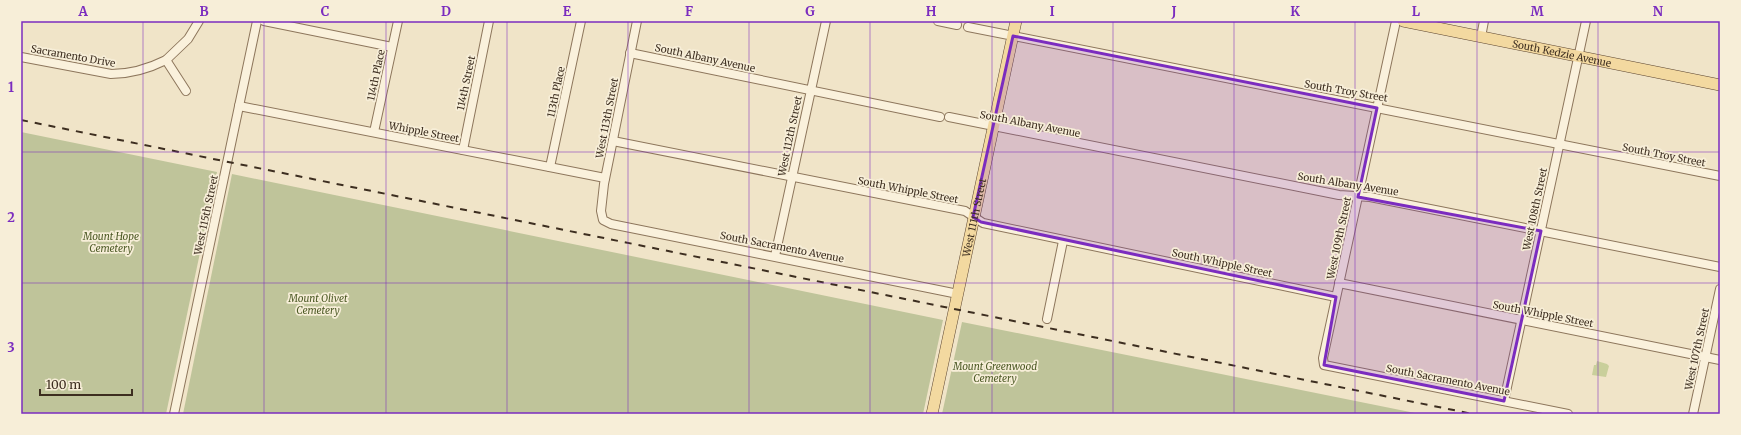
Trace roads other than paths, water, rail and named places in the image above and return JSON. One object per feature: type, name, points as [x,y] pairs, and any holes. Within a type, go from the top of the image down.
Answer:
[{"type":"main road","name":"West 111th Street","points":[[932,414],[1016,21]]},
{"type":"main road","name":"South Kedzie Avenue","points":[[1403,21],[1720,85]]},
{"type":"street","name":"Sacramento Drive","points":[[21,57],[115,74],[141,71],[166,60],[188,39],[199,21]]},
{"type":"street","name":"West 115th Street","points":[[174,414],[257,21]]},
{"type":"street","points":[[264,21],[392,47]]},
{"type":"street","name":"114th Place","points":[[374,132],[398,21]]},
{"type":"street","name":"114th Street","points":[[463,150],[489,21]]},
{"type":"street","name":"113th Place","points":[[550,167],[581,21]]},
{"type":"street","name":"West 113th Street","points":[[603,220],[601,202],[605,178],[637,21]]},
{"type":"street","name":"West 112th Street","points":[[775,256],[826,21]]},
{"type":"street","points":[[938,21],[957,25]]},
{"type":"street","name":"West 109th Street","points":[[1324,365],[1323,358],[1396,21]]},
{"type":"street","points":[[1481,37],[1484,21]]},
{"type":"street","name":"West 108th Street","points":[[1504,401],[1586,21]]},
{"type":"street","name":"South Troy Street","points":[[968,27],[1720,176]]},
{"type":"street","name":"South Albany Avenue","points":[[630,53],[1079,144],[1339,195],[1370,197],[1720,267]]},
{"type":"street","points":[[166,60],[186,92]]},
{"type":"street","name":"Whipple Street","points":[[239,106],[605,178]]},
{"type":"street","name":"South Whipple Street","points":[[612,141],[965,211],[983,224],[1336,297]]},
{"type":"street","name":"South Sacramento Avenue","points":[[603,220],[619,225],[958,294]]},
{"type":"street","points":[[1047,319],[1064,241]]},
{"type":"street","name":"South Whipple Street","points":[[1339,283],[1720,360]]},
{"type":"street","name":"West 107th Street","points":[[1693,414],[1720,289]]},
{"type":"street","name":"South Sacramento Avenue","points":[[1324,365],[1568,414]]},
{"type":"railway","points":[[21,120],[1473,414]]},
{"type":"park label","name":"Mount Hope Cemetery","points":[[111,242]]},
{"type":"park label","name":"Mount Olivet Cemetery","points":[[318,304]]},
{"type":"park label","name":"Mount Greenwood Cemetery","points":[[995,372]]}]
